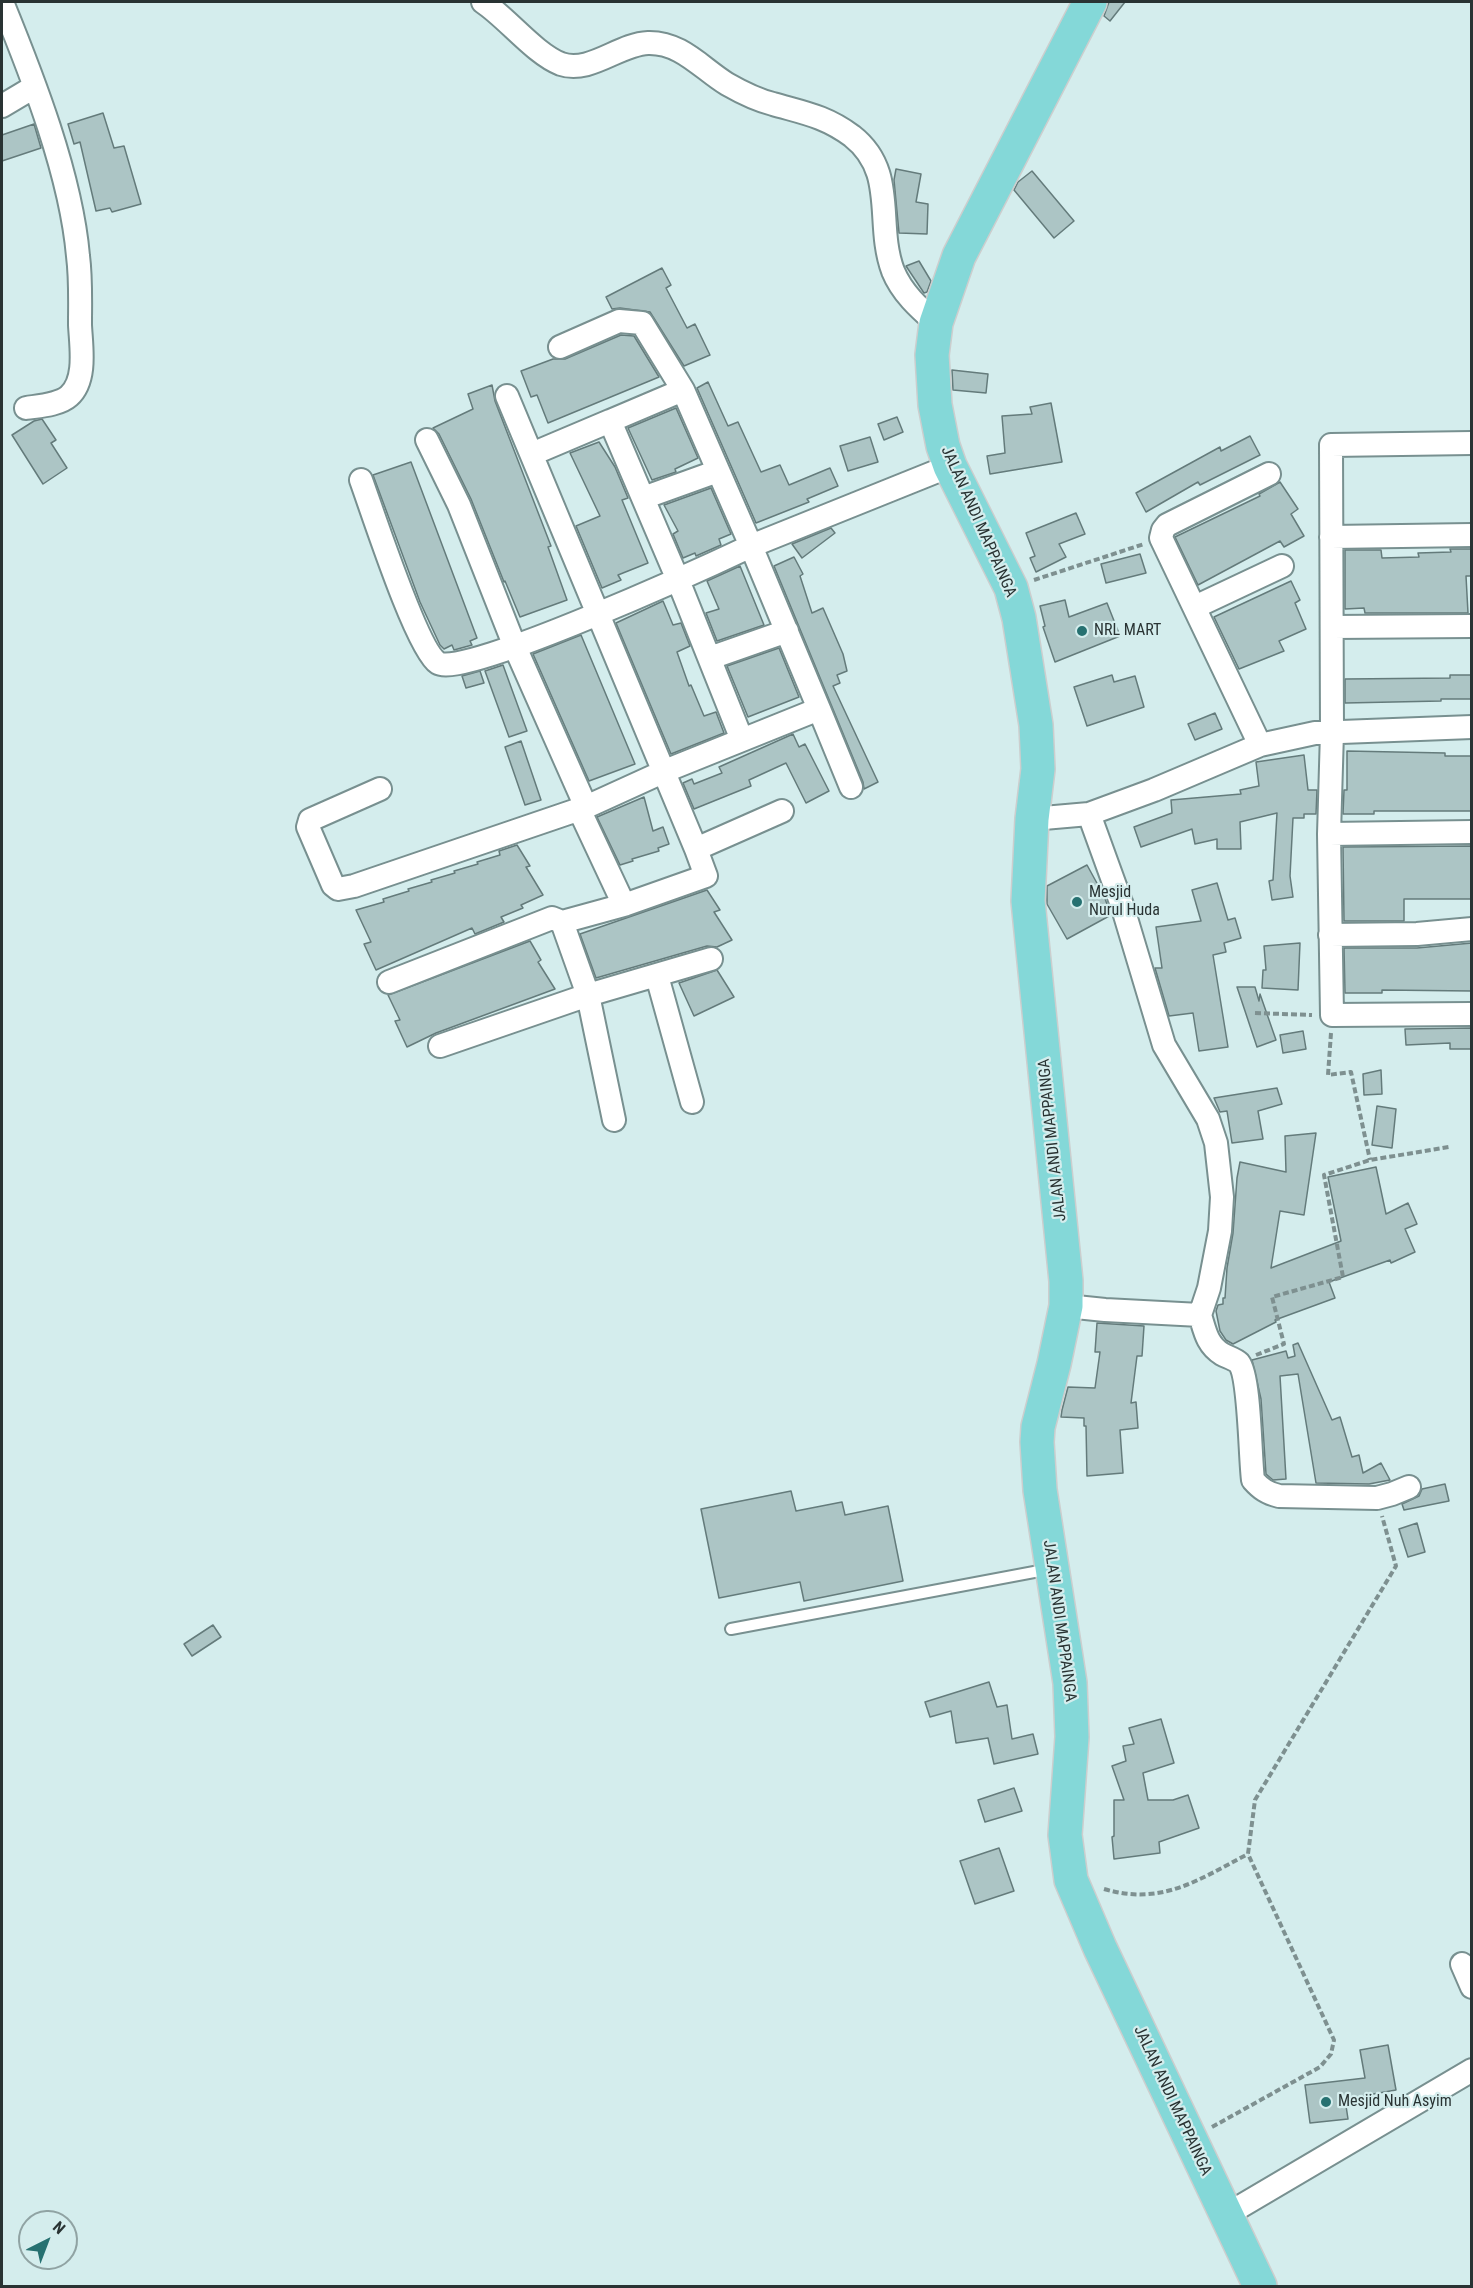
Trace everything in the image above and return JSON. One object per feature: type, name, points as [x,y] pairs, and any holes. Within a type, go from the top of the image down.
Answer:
[{"type":"main road","name":"JALAN ANDI MAPPAINGA","points":[[1090,2],[959,256],[936,323],[932,355],[932,383],[938,426],[950,466],[1011,588],[1019,618],[1038,746],[1028,901],[1066,1281],[1066,1306],[1038,1427],[1040,1491],[1071,1701],[1072,1737],[1065,1835],[1071,1880],[1100,1948],[1260,2286]]},
{"type":"street","points":[[2,2],[34,87],[64,181],[78,256],[82,357],[78,379],[69,396],[62,400],[26,408]]},
{"type":"street","points":[[483,2],[540,49],[561,63],[573,66],[585,64],[632,45],[663,44],[684,53],[725,82],[747,94],[771,104],[823,118],[854,138],[874,161],[880,177],[887,252],[893,272],[902,288],[917,306],[936,323]]},
{"type":"street","points":[[2,106],[34,87]]},
{"type":"street","points":[[560,347],[619,321],[642,323],[683,390],[787,631],[851,787]]},
{"type":"street","points":[[532,454],[683,390]]},
{"type":"street","points":[[389,982],[552,918],[562,922],[624,905],[706,876],[507,396]]},
{"type":"street","points":[[610,421],[678,580],[742,740]]},
{"type":"street","points":[[427,440],[459,505],[515,646],[624,905]]},
{"type":"street","points":[[1472,443],[1331,445],[1332,732],[1329,834],[1332,1015],[1472,1014]]},
{"type":"street","points":[[361,480],[399,586],[424,645],[431,657],[440,665],[452,665],[515,646],[678,580],[751,546],[950,466]]},
{"type":"street","points":[[643,498],[718,471]]},
{"type":"street","points":[[1260,745],[1161,538],[1167,525],[1269,474]]},
{"type":"street","points":[[1331,537],[1472,535]]},
{"type":"street","points":[[1195,607],[1282,566]]},
{"type":"street","points":[[1332,627],[1472,626]]},
{"type":"street","points":[[710,658],[787,631]]},
{"type":"street","points":[[380,789],[310,820],[308,827],[333,885],[338,889],[354,886],[583,808],[664,771],[819,709]]},
{"type":"street","points":[[1032,819],[1089,813],[1154,790],[1260,745],[1307,735],[1472,727]]},
{"type":"street","points":[[696,849],[782,811]]},
{"type":"street","points":[[1089,813],[1122,905],[1164,1045],[1208,1119],[1216,1143],[1222,1197],[1220,1232],[1209,1288],[1200,1315],[1208,1340],[1218,1351],[1238,1362],[1246,1390],[1253,1480],[1261,1489],[1279,1496],[1377,1498],[1408,1487]]},
{"type":"street","points":[[1329,834],[1472,832]]},
{"type":"street","points":[[562,922],[588,995],[614,1120]]},
{"type":"street","points":[[1330,935],[1417,934],[1472,929]]},
{"type":"street","points":[[440,1046],[588,995],[711,960]]},
{"type":"street","points":[[657,976],[692,1102]]},
{"type":"street","points":[[1066,1306],[1200,1315]]},
{"type":"street","points":[[1462,1964],[1472,1987]]},
{"type":"street","points":[[1226,2215],[1472,2070]]},
{"type":"lane","points":[[731,1629],[1053,1568]]},
{"type":"path","points":[[1011,588],[1161,538]]},
{"type":"path","points":[[1255,1014],[1332,1015],[1328,1075],[1351,1072],[1370,1160]]},
{"type":"path","points":[[1238,1362],[1284,1344],[1272,1297],[1343,1277],[1324,1175],[1370,1160],[1449,1147]]},
{"type":"path","points":[[1190,2139],[1320,2067],[1331,2054],[1334,2040],[1248,1854],[1255,1800],[1396,1566],[1377,1498]]},
{"type":"path","points":[[1071,1880],[1120,1894],[1158,1894],[1183,1887],[1248,1854]]},
{"type":"building","points":[[1109,2],[1125,2],[1110,21],[1104,16]]},
{"type":"building","points":[[103,113],[114,148],[124,146],[141,204],[112,212],[110,208],[96,211],[80,142],[74,144],[68,124]]},
{"type":"building","points":[[34,124],[41,148],[2,161],[2,135]]},
{"type":"building","points":[[896,169],[921,174],[916,202],[928,204],[927,234],[899,233],[894,180]]},
{"type":"building","points":[[1032,171],[1074,221],[1054,238],[1014,190],[1018,182]]},
{"type":"building","points":[[919,261],[931,281],[927,292],[924,293],[906,266]]},
{"type":"building","points":[[662,268],[671,285],[666,288],[687,328],[695,324],[710,355],[684,366],[650,312],[612,309],[606,297]]},
{"type":"building","points":[[621,335],[634,336],[659,377],[548,423],[537,395],[531,397],[521,371],[553,359],[565,359]]},
{"type":"building","points":[[952,370],[988,374],[986,393],[953,390]]},
{"type":"building","points":[[708,382],[728,426],[738,422],[761,472],[780,465],[789,485],[830,468],[838,486],[807,499],[809,502],[756,523],[697,388]]},
{"type":"building","points":[[492,385],[495,401],[551,546],[548,547],[567,600],[520,617],[471,499],[439,434],[433,428],[473,409],[468,394]]},
{"type":"building","points":[[1051,403],[1062,462],[990,474],[987,456],[1005,453],[1002,416],[1032,414],[1030,407]]},
{"type":"building","points":[[676,408],[698,458],[675,469],[676,472],[652,480],[628,428]]},
{"type":"building","points":[[897,417],[903,432],[884,440],[878,424]]},
{"type":"building","points":[[42,419],[56,440],[51,443],[67,468],[43,484],[12,435],[34,421]]},
{"type":"building","points":[[1250,436],[1260,455],[1200,485],[1198,482],[1146,512],[1136,493],[1220,447],[1221,451]]},
{"type":"building","points":[[870,437],[878,462],[848,471],[840,446]]},
{"type":"building","points":[[599,442],[615,467],[628,498],[622,500],[648,563],[618,575],[621,580],[602,588],[576,526],[600,516],[570,453]]},
{"type":"building","points":[[411,462],[477,638],[470,641],[472,645],[454,650],[452,645],[444,649],[440,645],[420,602],[373,475]]},
{"type":"building","points":[[1280,482],[1298,509],[1291,514],[1304,536],[1284,547],[1280,541],[1198,585],[1175,537],[1260,496],[1259,494]]},
{"type":"building","points":[[711,488],[731,534],[719,539],[721,545],[696,556],[695,553],[683,558],[673,534],[678,531],[664,505]]},
{"type":"building","points":[[1076,513],[1085,534],[1059,544],[1066,557],[1036,572],[1030,558],[1035,556],[1026,533]]},
{"type":"building","points":[[831,528],[835,533],[802,558],[792,544]]},
{"type":"building","points":[[1450,549],[1472,549],[1472,576],[1466,576],[1468,613],[1365,613],[1364,608],[1345,609],[1345,550],[1381,550],[1382,558],[1419,557],[1418,553],[1451,552]]},
{"type":"building","points":[[1140,554],[1146,573],[1106,583],[1101,564]]},
{"type":"building","points":[[794,557],[803,574],[800,576],[812,613],[823,608],[843,654],[847,671],[837,675],[840,683],[833,686],[878,782],[864,789],[774,566]]},
{"type":"building","points":[[740,566],[764,625],[717,641],[706,613],[719,609],[707,581]]},
{"type":"building","points":[[1291,581],[1300,600],[1295,603],[1306,629],[1279,641],[1284,651],[1239,669],[1214,617]]},
{"type":"building","name":"NRL MART","points":[[1065,600],[1069,617],[1107,603],[1120,636],[1055,662],[1043,627],[1045,626],[1040,606]]},
{"type":"building","points":[[663,601],[673,625],[681,623],[690,646],[677,652],[689,686],[691,685],[704,716],[716,712],[724,733],[671,754],[616,623]]},
{"type":"building","points":[[581,635],[635,764],[589,781],[533,654]]},
{"type":"building","points":[[779,648],[799,697],[748,717],[727,666]]},
{"type":"building","points":[[503,665],[527,731],[509,737],[485,671]]},
{"type":"building","points":[[480,671],[484,683],[466,688],[462,676]]},
{"type":"building","points":[[1112,675],[1114,682],[1135,676],[1144,707],[1087,726],[1074,687]]},
{"type":"building","points":[[1450,675],[1472,675],[1472,699],[1345,703],[1345,679],[1450,678]]},
{"type":"building","points":[[1215,713],[1222,729],[1195,740],[1188,724]]},
{"type":"building","points":[[793,734],[799,747],[805,744],[829,791],[806,803],[786,763],[749,780],[751,786],[694,809],[683,783],[692,779],[694,784],[722,773],[719,767]]},
{"type":"building","points":[[521,741],[541,800],[525,805],[505,747]]},
{"type":"building","points":[[1347,751],[1445,753],[1445,756],[1472,756],[1472,811],[1374,811],[1374,814],[1343,814],[1344,790],[1347,790]]},
{"type":"building","points":[[1304,755],[1308,790],[1317,790],[1316,814],[1304,814],[1304,818],[1293,818],[1290,876],[1293,897],[1272,900],[1269,881],[1273,880],[1277,813],[1240,822],[1241,849],[1217,849],[1217,839],[1195,844],[1192,829],[1141,847],[1134,827],[1172,813],[1171,800],[1241,794],[1240,790],[1259,786],[1256,762]]},
{"type":"building","points":[[644,797],[653,831],[663,827],[669,844],[658,848],[659,851],[620,865],[597,817]]},
{"type":"building","points":[[517,845],[530,866],[526,867],[543,895],[521,905],[523,908],[501,917],[504,922],[475,934],[472,928],[376,970],[364,944],[371,942],[356,910],[384,902],[383,899],[478,864],[477,862],[500,855],[499,851]]},
{"type":"building","points":[[1472,846],[1472,899],[1404,899],[1404,921],[1344,921],[1343,847]]},
{"type":"building","name":"Mesjid Nurul Huda","points":[[1087,865],[1104,896],[1111,915],[1067,939],[1047,904],[1047,886]]},
{"type":"building","points":[[1217,883],[1228,920],[1235,918],[1241,938],[1224,943],[1226,952],[1213,955],[1228,1047],[1199,1051],[1193,1013],[1169,1016],[1155,968],[1162,968],[1156,927],[1201,921],[1192,890]]},
{"type":"building","points":[[707,890],[720,910],[714,912],[732,940],[717,947],[707,946],[596,978],[580,934]]},
{"type":"building","points":[[530,941],[541,960],[538,962],[555,989],[436,1033],[407,1047],[395,1021],[400,1020],[388,995]]},
{"type":"building","points":[[1300,943],[1298,990],[1262,988],[1263,970],[1266,970],[1264,946]]},
{"type":"building","points":[[1472,943],[1472,991],[1382,990],[1382,993],[1345,993],[1344,948],[1417,948]]},
{"type":"building","points":[[717,970],[734,997],[694,1016],[679,983]]},
{"type":"building","points":[[1237,987],[1255,987],[1259,1001],[1260,994],[1276,1040],[1257,1047]]},
{"type":"building","points":[[1472,1028],[1472,1049],[1450,1049],[1450,1043],[1406,1045],[1405,1029]]},
{"type":"building","points":[[1303,1031],[1306,1049],[1283,1053],[1280,1035]]},
{"type":"building","points":[[1381,1070],[1382,1094],[1364,1095],[1363,1074]]},
{"type":"building","points":[[1277,1088],[1282,1104],[1258,1111],[1263,1139],[1232,1143],[1227,1111],[1220,1112],[1214,1098]]},
{"type":"building","points":[[1377,1106],[1396,1109],[1392,1148],[1372,1145]]},
{"type":"building","points":[[1316,1133],[1304,1215],[1280,1211],[1271,1268],[1341,1241],[1328,1177],[1376,1167],[1386,1214],[1408,1203],[1417,1224],[1405,1229],[1415,1252],[1391,1263],[1390,1260],[1329,1282],[1335,1298],[1275,1320],[1276,1322],[1233,1344],[1226,1340],[1220,1331],[1216,1311],[1225,1298],[1240,1162],[1286,1172],[1285,1136]]},
{"type":"building","points":[[1097,1323],[1144,1326],[1142,1356],[1137,1356],[1131,1403],[1136,1402],[1138,1428],[1120,1430],[1123,1473],[1087,1476],[1084,1418],[1061,1417],[1068,1387],[1095,1388],[1100,1352],[1095,1352]]},
{"type":"building","points":[[1298,1343],[1332,1420],[1340,1417],[1352,1457],[1359,1455],[1363,1473],[1381,1463],[1390,1480],[1369,1484],[1316,1483],[1298,1374],[1280,1376],[1286,1479],[1273,1480],[1266,1474],[1261,1399],[1252,1360],[1286,1351],[1288,1358],[1295,1356],[1293,1345]]},
{"type":"building","points":[[1445,1484],[1449,1501],[1404,1510],[1402,1504],[1419,1496],[1422,1489]]},
{"type":"building","points":[[791,1491],[796,1511],[842,1502],[845,1515],[888,1506],[903,1581],[804,1601],[800,1582],[719,1598],[701,1509]]},
{"type":"building","points":[[1417,1523],[1425,1552],[1408,1557],[1399,1529]]},
{"type":"building","points":[[213,1625],[221,1637],[192,1656],[184,1644]]},
{"type":"building","points":[[989,1682],[997,1707],[1007,1705],[1012,1739],[1033,1734],[1038,1754],[994,1764],[988,1738],[956,1743],[951,1711],[930,1717],[925,1702]]},
{"type":"building","points":[[1161,1719],[1174,1763],[1143,1773],[1148,1800],[1173,1800],[1188,1795],[1199,1828],[1159,1842],[1160,1853],[1114,1859],[1112,1837],[1114,1836],[1114,1800],[1124,1800],[1112,1766],[1126,1761],[1123,1746],[1134,1744],[1129,1728]]},
{"type":"building","points":[[1014,1788],[1022,1811],[985,1822],[978,1800]]},
{"type":"building","points":[[999,1848],[1014,1891],[975,1904],[960,1861]]},
{"type":"building","points":[[1388,2045],[1396,2090],[1345,2099],[1348,2119],[1310,2123],[1305,2085],[1365,2078],[1360,2050]]},
{"type":"place","name":"NRL MART","points":[[1082,631]]},
{"type":"place","name":"Mesjid Nurul Huda","points":[[1077,902]]},
{"type":"place","name":"Mesjid Nuh Asyim","points":[[1326,2102]]}]
